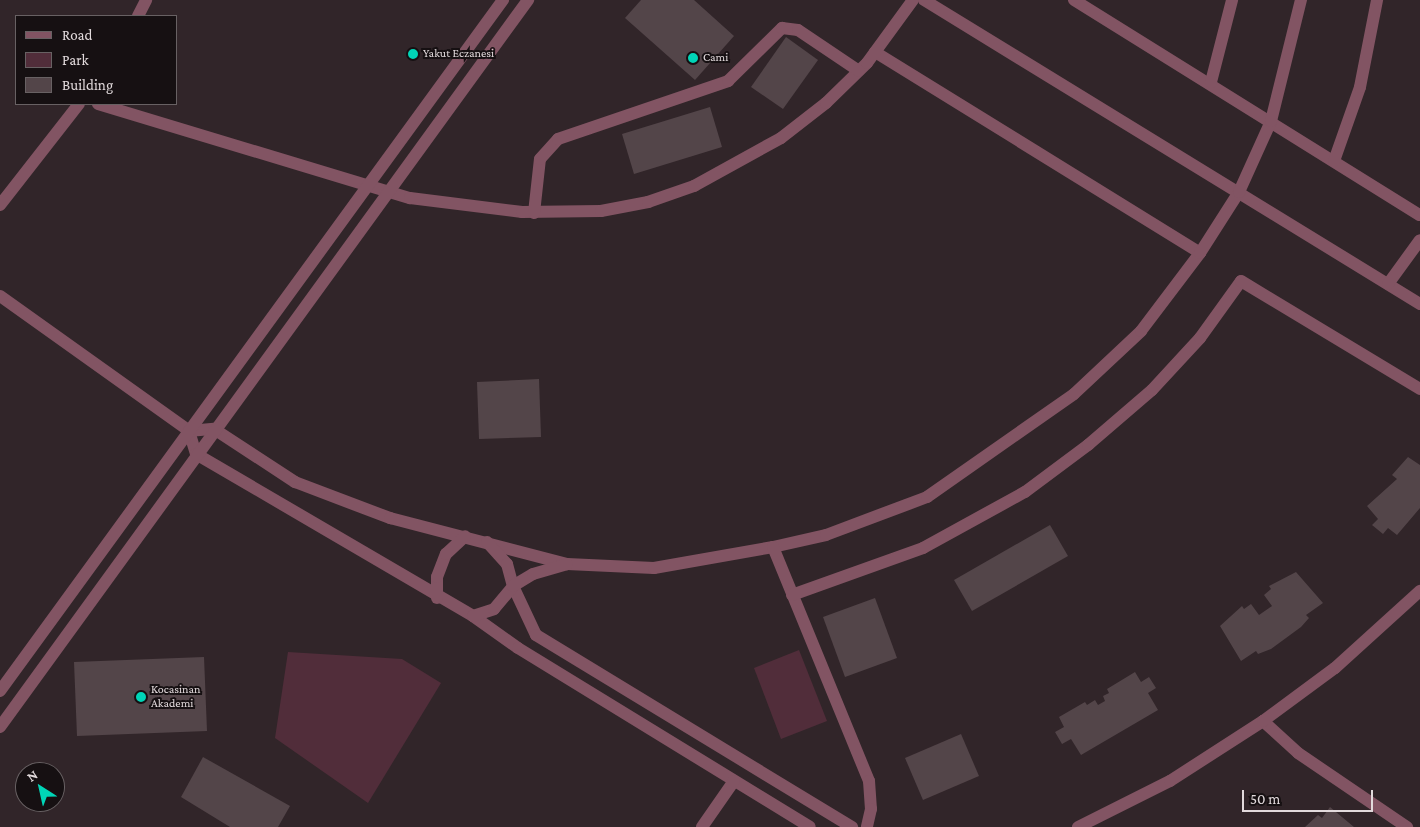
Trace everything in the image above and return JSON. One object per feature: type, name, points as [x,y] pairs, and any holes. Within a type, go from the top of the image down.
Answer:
[{"type":"street","points":[[138,15],[146,0]]},
{"type":"street","points":[[2,686],[503,0]]},
{"type":"street","points":[[0,727],[196,454],[528,0]]},
{"type":"street","points":[[101,105],[368,184],[387,192],[430,202],[534,213],[577,213],[625,208],[694,186],[781,138],[859,71],[913,0]]},
{"type":"street","points":[[924,0],[1420,304]]},
{"type":"street","points":[[1074,0],[1211,82],[1420,215]]},
{"type":"street","points":[[1211,82],[1232,0]]},
{"type":"street","points":[[189,431],[214,430],[295,482],[390,518],[567,564],[654,568],[773,547],[826,535],[927,497],[1074,394],[1141,331],[1200,252],[1239,192],[1272,121],[1301,0]]},
{"type":"street","points":[[1334,160],[1360,87],[1377,0]]},
{"type":"street","points":[[534,213],[540,159],[558,139],[728,81],[782,28],[798,30],[859,71]]},
{"type":"street","points":[[875,52],[1200,252]]},
{"type":"street","points":[[0,205],[78,105]]},
{"type":"street","points":[[1388,284],[1420,240]]},
{"type":"street","points":[[792,595],[882,565],[943,539],[1050,475],[1158,384],[1200,338],[1241,281],[1420,389]]},
{"type":"street","points":[[0,296],[189,431],[196,454],[437,598],[473,616],[518,648],[810,827]]},
{"type":"street","points":[[437,598],[437,577],[446,554],[465,536]]},
{"type":"street","points":[[487,542],[507,564],[513,586],[536,635],[852,827]]},
{"type":"street","points":[[773,547],[869,781],[871,809],[867,827]]},
{"type":"street","points":[[473,616],[494,609],[513,586],[533,574],[567,564]]},
{"type":"street","points":[[1078,827],[1170,781],[1264,720],[1335,668],[1420,590]]},
{"type":"street","points":[[1264,720],[1298,753],[1407,827]]},
{"type":"street","points":[[702,827],[734,781]]},
{"type":"green space","points":[[799,650],[827,721],[781,739],[754,668]]},
{"type":"green space","points":[[288,652],[402,659],[441,683],[368,803],[275,738]]},
{"type":"building","name":"Cami","points":[[641,0],[694,0],[734,36],[695,80],[625,18]]},
{"type":"building","points":[[786,37],[818,60],[783,109],[751,87]]},
{"type":"building","points":[[710,107],[722,147],[634,174],[622,134]]},
{"type":"building","points":[[539,379],[541,437],[479,439],[477,382]]},
{"type":"building","points":[[1408,457],[1420,465],[1420,508],[1397,535],[1388,528],[1383,534],[1372,525],[1378,519],[1367,506],[1397,479],[1392,475]]},
{"type":"building","points":[[1050,525],[1068,556],[972,611],[954,580]]},
{"type":"building","points":[[1296,572],[1323,603],[1306,615],[1309,618],[1301,627],[1271,649],[1258,654],[1256,651],[1241,661],[1220,626],[1242,606],[1244,609],[1251,604],[1259,615],[1272,606],[1264,595],[1271,589],[1269,586]]},
{"type":"building","points":[[875,598],[897,658],[845,677],[823,617]]},
{"type":"building","name":"Kocasinan Akademi","points":[[204,657],[207,731],[77,736],[74,662]]},
{"type":"building","points":[[1135,672],[1141,682],[1149,677],[1156,688],[1148,693],[1158,710],[1081,755],[1071,739],[1062,744],[1055,732],[1064,727],[1059,717],[1085,702],[1087,705],[1095,700],[1098,705],[1105,701],[1103,696],[1109,693],[1107,689]]},
{"type":"building","points":[[961,734],[979,776],[923,800],[905,758]]},
{"type":"building","points":[[203,757],[290,806],[278,827],[230,827],[181,797]]},
{"type":"building","points":[[1330,807],[1354,827],[1305,827],[1318,815],[1322,818]]},
{"type":"place","name":"Yakut Eczanesi","points":[[413,54]]},
{"type":"place","name":"Cami","points":[[693,58]]},
{"type":"place","name":"Kocasinan Akademi","points":[[141,697]]}]
